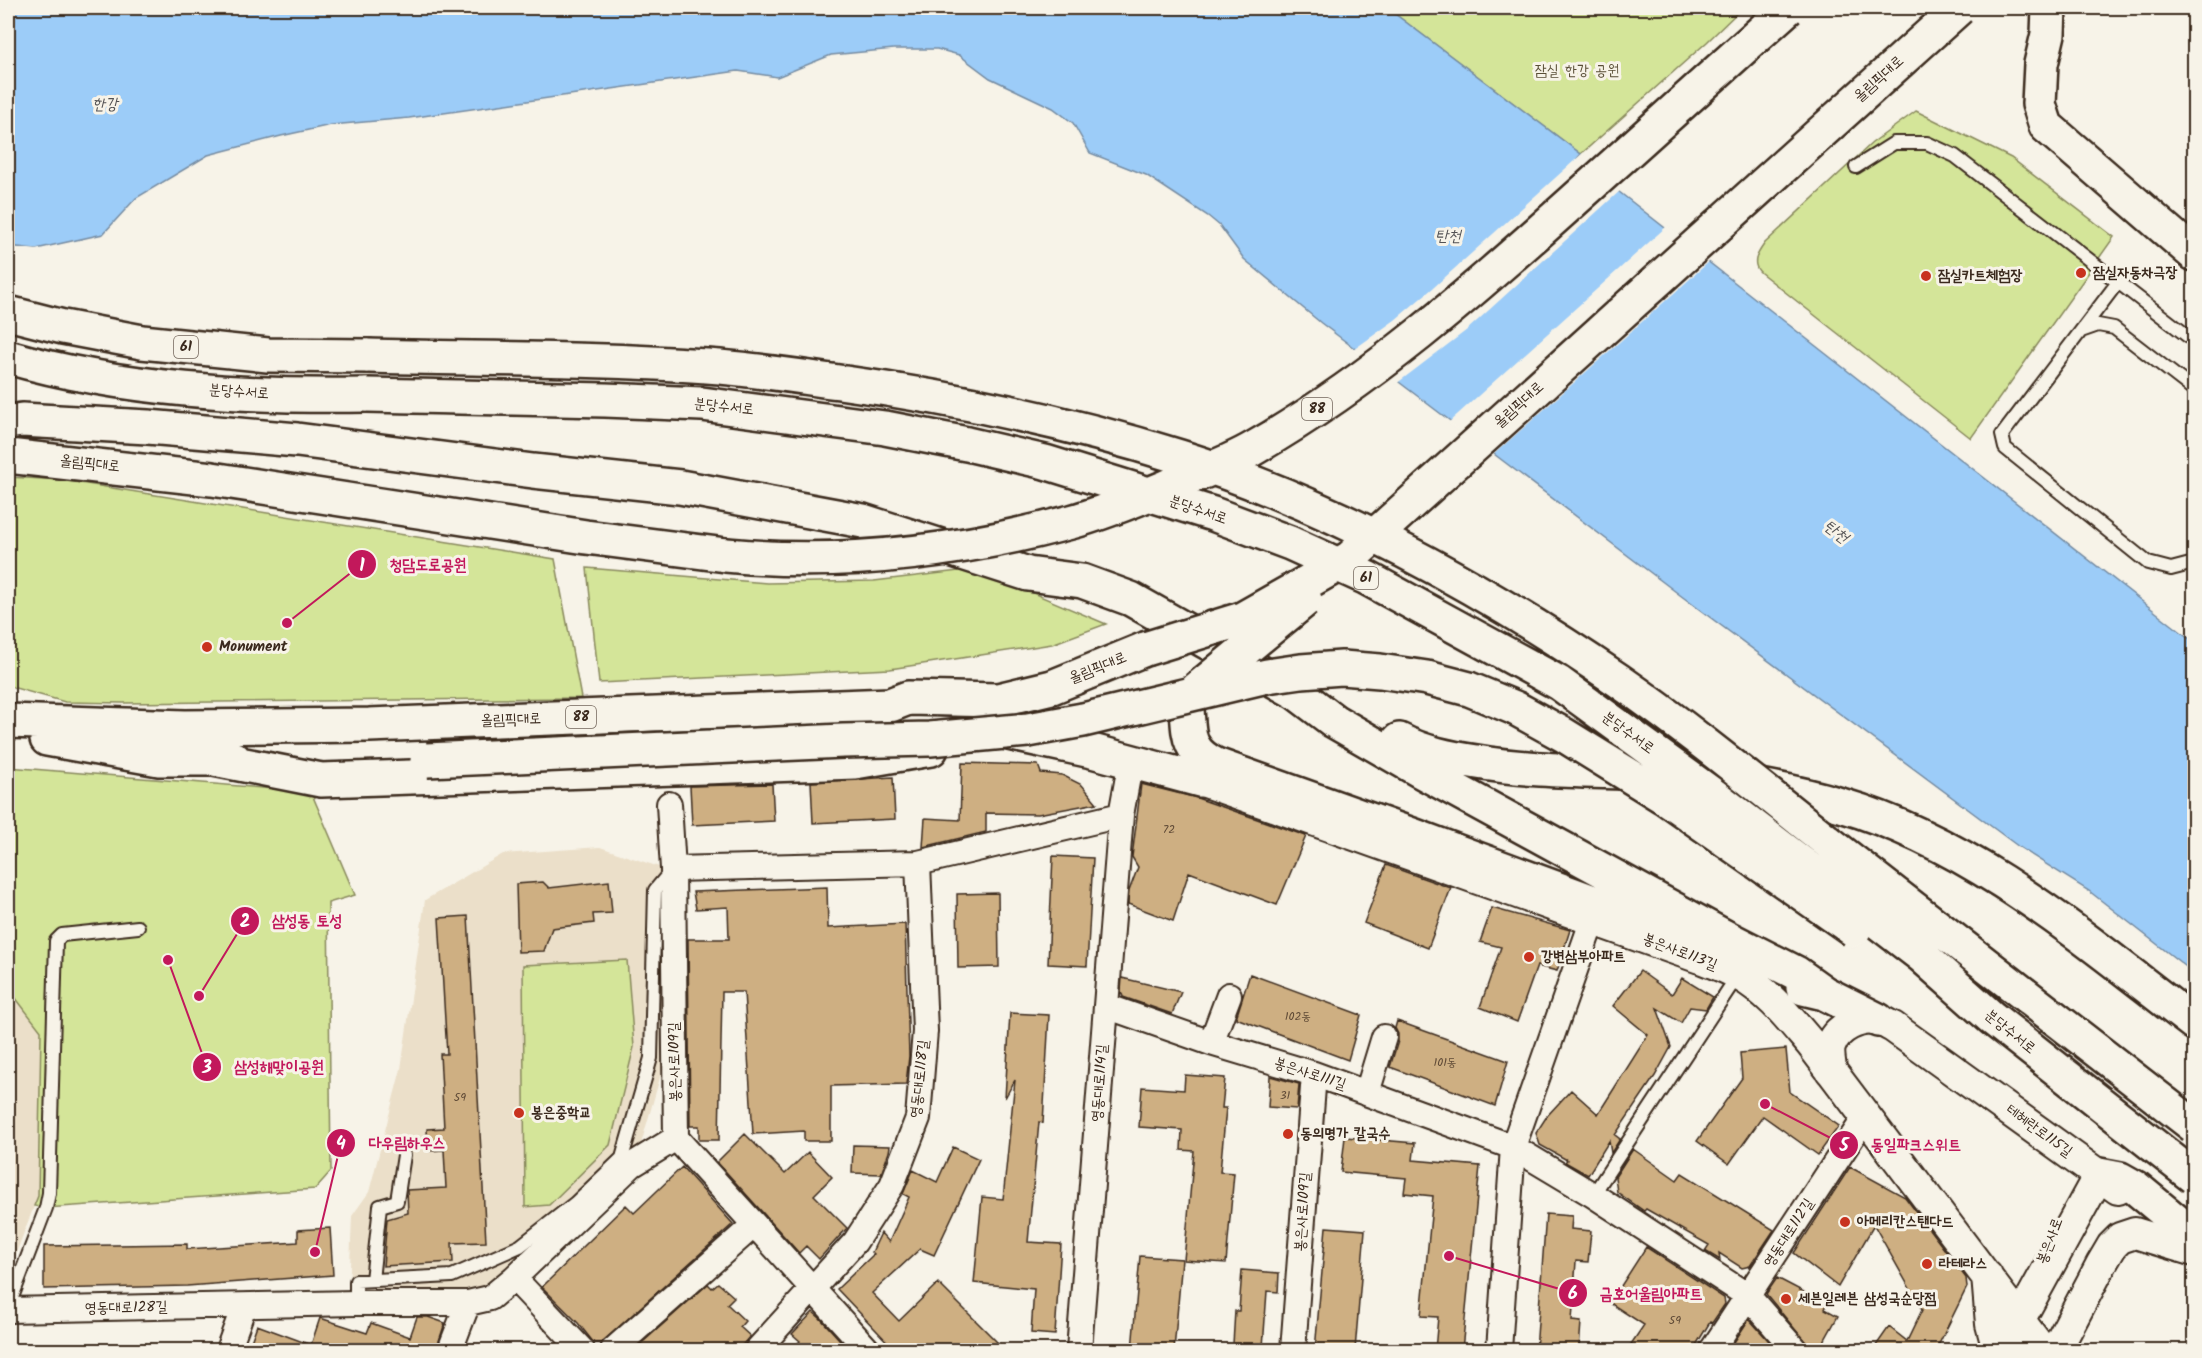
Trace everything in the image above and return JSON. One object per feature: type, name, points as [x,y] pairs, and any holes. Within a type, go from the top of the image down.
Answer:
[{"type":"highway","name":"올림픽대로","points":[[8,456],[212,479],[585,537],[774,559],[848,559],[998,540],[1074,522],[1213,468],[1253,449],[1370,374],[1485,280],[1788,8]]},
{"type":"highway","name":"올림픽대로","points":[[8,721],[186,727],[369,725],[890,705],[908,698],[998,700],[1052,687],[1145,649],[1242,619],[1350,558],[1959,8]]},
{"type":"highway","points":[[2049,8],[2048,34],[2041,64],[2039,104],[2046,126],[2194,254]]},
{"type":"highway","name":"61","points":[[8,313],[63,327],[142,342],[268,355],[646,363],[710,366],[784,374],[915,393],[1047,420],[1182,458],[1249,482],[1380,539],[1444,573],[1522,619],[1622,683],[2194,1126]]},
{"type":"highway","name":"분당수서로","points":[[8,357],[88,376],[223,392],[290,396],[367,395],[605,400],[702,404],[787,414],[885,428],[978,446],[1045,462],[1213,514],[1290,543],[1367,578],[1559,683],[1713,795],[1913,949],[1992,1018],[2194,1177]]},
{"type":"highway","points":[[8,422],[22,420],[148,427],[297,440],[533,471],[680,487],[863,520],[1028,574],[1082,581],[1131,599],[1297,693],[1334,721],[1419,770],[1723,936],[1796,973],[1824,993],[1878,1020]]},
{"type":"highway","points":[[1350,558],[1302,603],[1186,698],[1190,742],[1196,752],[1216,765],[1655,924],[1719,949],[1787,984],[1824,993]]},
{"type":"highway","points":[[8,730],[64,743],[159,759],[426,760],[843,741],[930,740],[1083,720],[1301,670],[1342,668],[1380,670],[1427,678],[1469,689],[1515,708],[1564,735],[1664,797],[1910,969],[1992,1018]]},
{"type":"highway","points":[[1297,693],[1342,708],[1401,741],[1432,753],[1499,766],[1553,771],[1663,773],[1725,780],[1795,793],[1842,805],[1891,823],[1934,843],[2014,889],[2194,1023]]},
{"type":"highway","points":[[890,705],[1131,760],[1200,780]]},
{"type":"highway","points":[[214,759],[321,780],[855,762],[1013,734]]},
{"type":"highway","points":[[2090,1168],[2120,1179],[2136,1188],[2194,1236]]},
{"type":"street","name":"영동대로114길","points":[[1079,1350],[1121,814],[1131,760]]},
{"type":"street","name":"봉은사로113길","points":[[1200,780],[1700,957],[1738,974],[1759,988],[1777,1004],[1831,1071],[2042,1350]]},
{"type":"street","name":"봉은사로109길","points":[[669,804],[673,869],[676,1138]]},
{"type":"street","points":[[673,869],[918,863],[1121,814]]},
{"type":"street","name":"영동대로118길","points":[[757,1350],[855,1242],[892,1185],[918,1118],[925,1031],[918,863]]},
{"type":"street","points":[[1499,1350],[1514,1147],[1593,919]]},
{"type":"street","points":[[1211,1043],[1229,995]]},
{"type":"street","name":"봉은사로111길","points":[[1106,1006],[1211,1043],[1314,1074],[1514,1147],[1593,1195],[1748,1296],[1795,1350]]},
{"type":"street","points":[[1831,1071],[1830,1048],[1835,1037],[1847,1026],[1858,1021],[1878,1020]]},
{"type":"street","name":"테헤란로115길","points":[[1878,1020],[1893,1027],[2090,1168],[2194,1251]]},
{"type":"street","points":[[1367,1093],[1384,1037]]},
{"type":"street","name":"봉은사로109길","points":[[1293,1350],[1314,1074]]},
{"type":"street","name":"영동대로112길","points":[[1713,1350],[1866,1116]]},
{"type":"street","points":[[676,1138],[868,1350]]},
{"type":"street","name":"영동대로128길","points":[[8,1309],[468,1303],[490,1298],[514,1278],[632,1164],[676,1138]]},
{"type":"street","name":"봉은사로","points":[[2001,1350],[2019,1321],[2090,1168]]},
{"type":"street","points":[[613,1350],[754,1225]]},
{"type":"street","points":[[2056,1350],[2102,1263],[2112,1246],[2120,1238],[2135,1233],[2194,1251]]},
{"type":"street","points":[[1987,1276],[1991,1324],[2001,1350]]},
{"type":"street","points":[[514,1278],[582,1350]]},
{"type":"street","points":[[450,1350],[468,1303]]},
{"type":"street","points":[[228,1350],[244,1306]]},
{"type":"lane","points":[[1856,167],[1894,142],[1927,143],[1955,156],[2194,341]]},
{"type":"lane","points":[[2118,282],[2002,435],[2005,448],[2148,563],[2171,569],[2194,563]]},
{"type":"lane","points":[[2080,332],[2098,325],[2114,328],[2194,390]]},
{"type":"lane","points":[[356,1303],[356,1281],[452,1276],[520,1246],[575,1203],[622,1158],[651,1058],[655,890],[673,869]]},
{"type":"lane","points":[[8,1309],[46,1208],[49,1193],[56,941],[62,935],[138,927]]},
{"type":"lane","points":[[1593,1195],[1738,974]]},
{"type":"lane","points":[[372,1280],[380,1206],[397,1201],[404,1155]]},
{"type":"shaded area","name":"봉은중학교","points":[[600,847],[668,870],[667,1053],[637,1158],[514,1277],[471,1294],[349,1292],[352,1216],[369,1192],[401,1069],[425,900],[503,854]]},
{"type":"shaded area","points":[[8,988],[41,1031],[38,1196],[8,1274]]},
{"type":"green space","name":"잠실 한강 공원","points":[[1387,8],[1742,8],[1581,154]]},
{"type":"green space","name":"잠실카트체험장","points":[[1916,111],[2011,158],[2114,237],[1971,438],[1761,273],[1756,266],[1756,258],[1765,243],[1872,143]]},
{"type":"green space","points":[[8,477],[62,480],[555,559],[581,698],[65,702],[8,686]]},
{"type":"green space","points":[[587,568],[767,583],[874,581],[976,569],[1106,624],[1052,644],[890,669],[599,683]]},
{"type":"green space","points":[[8,767],[311,792],[355,895],[328,903],[331,1171],[315,1189],[46,1208],[34,1206],[38,1196],[41,1031],[8,988]]},
{"type":"green space","points":[[627,960],[634,1047],[610,1145],[549,1205],[525,1207],[523,965]]},
{"type":"water","name":"탄천","points":[[8,8],[1387,8],[1581,154],[1577,159],[2194,642],[2194,973],[2089,891],[2019,847],[1680,595],[1321,323],[1244,259],[1220,226],[1208,216],[1146,175],[1090,153],[1073,123],[1053,108],[990,78],[959,55],[937,49],[894,49],[831,55],[777,77],[738,71],[409,118],[331,125],[208,155],[136,198],[103,234],[36,249],[8,246]]},
{"type":"pier","points":[[1584,152],[1581,158],[1621,190],[1467,330],[1396,384],[1353,350],[1395,320],[1433,288]]},
{"type":"pier","points":[[1667,226],[1711,260],[1492,456],[1448,423]]},
{"type":"building","points":[[962,763],[1038,765],[1041,773],[1062,775],[1082,785],[1097,803],[1038,814],[986,813],[986,832],[923,847],[925,818],[960,820]]},
{"type":"building","points":[[893,777],[895,819],[813,823],[811,782]]},
{"type":"building","points":[[772,784],[774,821],[692,825],[690,786]]},
{"type":"building","points":[[1141,784],[1197,798],[1306,836],[1277,905],[1189,872],[1173,921],[1128,904],[1129,891],[1138,867],[1132,857]]},
{"type":"building","points":[[1053,856],[1093,858],[1087,966],[1048,964]]},
{"type":"building","points":[[1386,865],[1451,888],[1428,948],[1364,923]]},
{"type":"building","points":[[609,881],[612,913],[593,914],[594,923],[552,928],[544,951],[518,952],[516,884],[543,882],[549,888]]},
{"type":"building","points":[[827,887],[828,928],[905,924],[909,1056],[906,1084],[831,1086],[831,1141],[804,1141],[804,1131],[753,1134],[744,992],[722,992],[719,1140],[699,1140],[699,1126],[690,1126],[688,939],[729,939],[728,907],[696,909],[693,892]]},
{"type":"building","points":[[998,893],[999,967],[958,968],[957,894]]},
{"type":"building","name":"강변삼부아파트","points":[[1492,908],[1570,930],[1557,971],[1537,966],[1517,1022],[1480,1007],[1501,947],[1480,942]]},
{"type":"building","points":[[468,916],[486,1242],[452,1243],[453,1262],[383,1266],[387,1219],[408,1213],[407,1190],[446,1188],[444,1150],[428,1151],[427,1129],[444,1128],[440,1054],[447,1054],[439,918]]},
{"type":"building","points":[[1640,971],[1672,994],[1682,978],[1713,997],[1706,1009],[1690,1007],[1681,1023],[1657,1008],[1671,1047],[1655,1076],[1615,1135],[1620,1139],[1611,1153],[1609,1141],[1588,1175],[1540,1145],[1536,1133],[1547,1116],[1571,1090],[1598,1114],[1648,1035],[1613,1006]]},
{"type":"building","points":[[1250,974],[1361,1015],[1348,1060],[1236,1018]]},
{"type":"building","points":[[1122,978],[1181,992],[1172,1014],[1123,997]]},
{"type":"building","points":[[1010,1013],[1049,1015],[1043,1123],[1039,1122],[1028,1242],[1061,1244],[1055,1335],[1031,1333],[1034,1289],[974,1283],[982,1197],[1003,1199],[1015,1080],[1005,1098]]},
{"type":"building","points":[[1397,1021],[1508,1061],[1495,1106],[1390,1067],[1398,1041],[1395,1028]]},
{"type":"building","points":[[1786,1049],[1790,1092],[1839,1126],[1818,1155],[1763,1116],[1729,1164],[1697,1141],[1742,1078],[1740,1053]]},
{"type":"building","points":[[1185,1075],[1225,1078],[1222,1108],[1226,1108],[1220,1172],[1234,1173],[1226,1263],[1184,1260],[1194,1151],[1181,1150],[1182,1130],[1139,1127],[1142,1087],[1184,1090]]},
{"type":"building","points":[[1270,1076],[1299,1084],[1297,1109],[1268,1107]]},
{"type":"building","points":[[745,1134],[785,1174],[808,1152],[832,1177],[814,1195],[847,1228],[819,1259],[806,1246],[799,1253],[717,1162]]},
{"type":"building","points":[[1345,1137],[1415,1143],[1413,1160],[1480,1166],[1462,1350],[1435,1350],[1438,1317],[1421,1316],[1433,1196],[1404,1193],[1406,1178],[1341,1172]]},
{"type":"building","points":[[853,1145],[890,1146],[881,1174],[852,1173]]},
{"type":"building","points":[[953,1147],[979,1159],[934,1255],[920,1249],[872,1293],[899,1321],[938,1283],[1005,1350],[895,1350],[837,1289],[874,1254],[872,1252],[881,1233],[889,1242],[909,1197],[903,1194],[913,1170],[937,1182]]},
{"type":"building","points":[[1633,1149],[1677,1180],[1682,1173],[1774,1230],[1750,1266],[1742,1268],[1719,1253],[1720,1260],[1705,1251],[1709,1245],[1646,1209],[1644,1211],[1617,1192],[1615,1177]]},
{"type":"building","points":[[682,1167],[733,1224],[601,1343],[594,1343],[578,1323],[542,1287],[626,1205],[634,1213]]},
{"type":"building","points":[[1850,1167],[1905,1197],[1966,1278],[1967,1287],[1936,1350],[1873,1350],[1889,1327],[1907,1341],[1922,1310],[1874,1225],[1838,1287],[1794,1253]]},
{"type":"building","points":[[1546,1214],[1572,1216],[1571,1229],[1591,1231],[1588,1262],[1576,1261],[1572,1321],[1581,1322],[1579,1350],[1536,1350]]},
{"type":"building","points":[[1326,1227],[1365,1230],[1355,1350],[1315,1350]]},
{"type":"building","points":[[330,1228],[333,1275],[187,1286],[44,1289],[44,1246],[187,1244],[187,1249],[298,1242],[298,1230]]},
{"type":"building","points":[[1646,1247],[1724,1298],[1725,1304],[1712,1323],[1710,1322],[1693,1350],[1627,1350],[1644,1325],[1610,1303]]},
{"type":"building","points":[[1140,1256],[1182,1259],[1174,1350],[1132,1350]]},
{"type":"building","points":[[1242,1270],[1279,1273],[1278,1292],[1267,1291],[1263,1347],[1233,1344],[1235,1311],[1239,1311]]},
{"type":"building","points":[[1777,1278],[1827,1304],[1825,1309],[1838,1316],[1819,1350],[1808,1345],[1766,1294]]},
{"type":"building","points":[[718,1283],[734,1297],[727,1304],[745,1321],[740,1327],[750,1336],[738,1350],[634,1350],[708,1284],[712,1288]]},
{"type":"building","points":[[813,1312],[849,1350],[791,1350],[800,1341],[792,1334]]},
{"type":"building","points":[[417,1317],[428,1317],[445,1323],[436,1350],[248,1350],[257,1325],[311,1345],[320,1318],[367,1333],[371,1323],[410,1337]]},
{"type":"building","points":[[1749,1319],[1777,1350],[1729,1350]]},
{"type":"place","name":"잠실자동차극장","points":[[2081,273]]},
{"type":"place","name":"잠실카트체험장","points":[[1926,276]]},
{"type":"place","name":"청담도로공원","points":[[287,623]]},
{"type":"place","name":"Monument","points":[[207,647]]},
{"type":"place","name":"강변삼부아파트","points":[[1529,957]]},
{"type":"place","name":"삼성해맞이공원","points":[[168,960]]},
{"type":"place","name":"삼성동 토성","points":[[199,996]]},
{"type":"place","name":"동일파크스위트","points":[[1765,1104]]},
{"type":"place","name":"봉은중학교","points":[[519,1113]]},
{"type":"place","name":"동의명가 칼국수","points":[[1288,1134]]},
{"type":"place","name":"아메리칸스탠다드","points":[[1845,1222]]},
{"type":"place","name":"다우림하우스","points":[[315,1252]]},
{"type":"place","name":"금호어울림아파트","points":[[1449,1256]]},
{"type":"place","name":"라테라스","points":[[1927,1264]]},
{"type":"place","name":"세븐일레븐 삼성국순당점","points":[[1786,1299]]},
{"type":"water label","name":"한강","points":[[105,104]]}]
